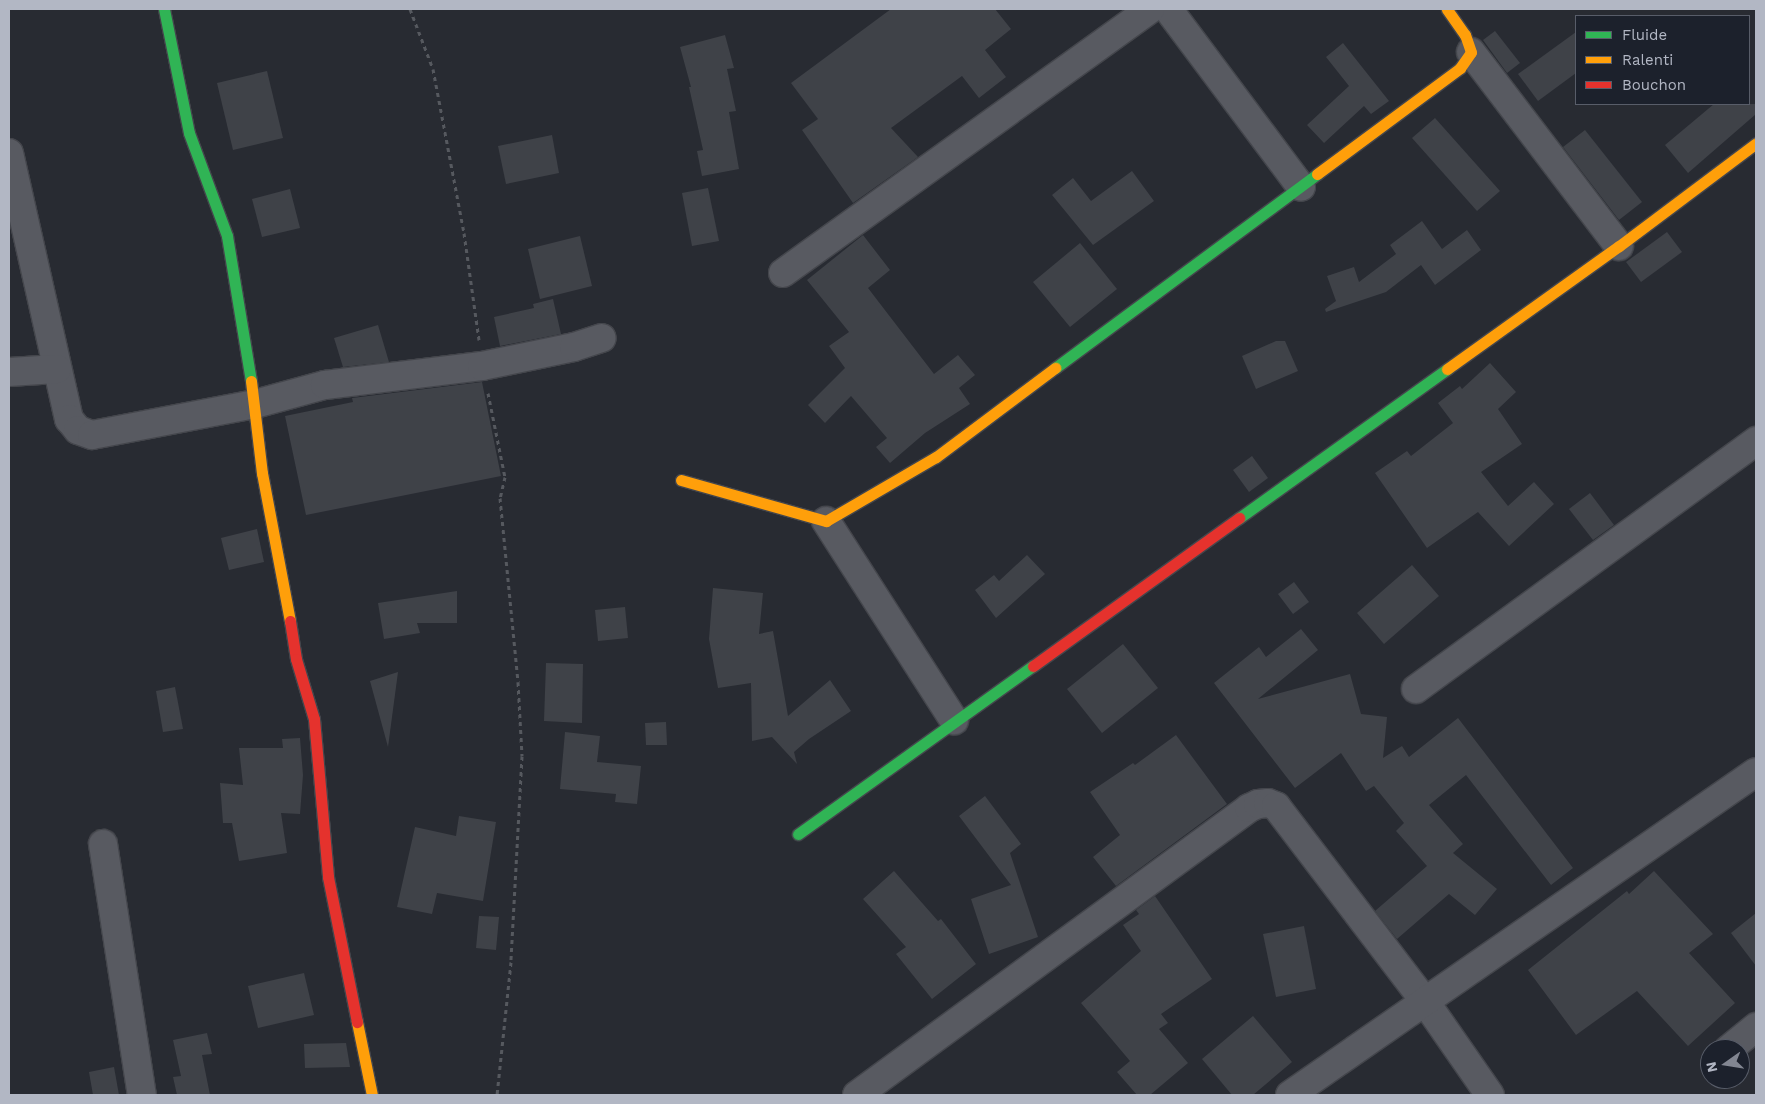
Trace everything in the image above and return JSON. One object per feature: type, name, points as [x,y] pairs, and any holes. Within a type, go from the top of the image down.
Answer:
[{"type":"street","points":[[164,9],[189,133],[227,236],[255,404],[262,473],[280,561],[296,659],[314,719],[328,877],[372,1095]]},
{"type":"street","points":[[783,273],[1150,9]]},
{"type":"street","points":[[1168,9],[1301,188]]},
{"type":"street","points":[[1447,9],[1465,35],[1471,52],[1619,246]]},
{"type":"street","points":[[826,521],[936,457],[1301,188],[1460,68],[1471,52]]},
{"type":"street","points":[[798,834],[954,720],[1619,246],[1756,143]]},
{"type":"street","points":[[9,153],[69,419],[78,430],[92,435],[255,404],[326,385],[482,366],[574,347],[602,338]]},
{"type":"street","points":[[9,372],[57,369]]},
{"type":"street","points":[[1416,689],[1756,441]]},
{"type":"street","points":[[681,480],[826,521],[954,720]]},
{"type":"street","points":[[1290,1095],[1426,1003],[1756,772]]},
{"type":"street","points":[[857,1095],[1248,808],[1258,804],[1276,806],[1426,1003],[1490,1095]]},
{"type":"street","points":[[103,844],[142,1095]]},
{"type":"street","points":[[1741,1039],[1756,1027]]},
{"type":"path","points":[[497,1095],[511,962],[522,756]]},
{"type":"building","points":[[891,9],[995,9],[1011,29],[985,50],[1006,77],[979,98],[962,76],[891,128],[918,157],[853,203],[802,130],[818,119],[791,83]]},
{"type":"building","points":[[1495,31],[1520,63],[1507,73],[1483,40]]},
{"type":"building","points":[[1575,33],[1575,74],[1538,101],[1518,74]]},
{"type":"building","points":[[725,35],[734,68],[727,69],[736,111],[729,112],[739,169],[702,176],[697,151],[703,150],[689,87],[691,87],[680,47]]},
{"type":"building","points":[[1343,43],[1389,101],[1371,114],[1364,106],[1324,143],[1307,125],[1349,86],[1326,57]]},
{"type":"building","points":[[267,71],[283,138],[233,150],[217,83]]},
{"type":"building","points":[[1756,104],[1756,114],[1688,173],[1665,145],[1713,105]]},
{"type":"building","points":[[1435,118],[1500,191],[1477,211],[1412,138]]},
{"type":"building","points":[[1585,130],[1642,202],[1619,220],[1563,147]]},
{"type":"building","points":[[552,135],[559,173],[506,184],[498,146]]},
{"type":"building","points":[[1132,171],[1154,201],[1093,245],[1052,195],[1073,178],[1091,201]]},
{"type":"building","points":[[708,188],[719,241],[692,246],[682,193]]},
{"type":"building","points":[[290,189],[300,228],[262,237],[252,199]]},
{"type":"building","points":[[1422,221],[1442,249],[1467,230],[1481,250],[1435,285],[1421,265],[1386,292],[1326,312],[1325,309],[1336,301],[1327,276],[1354,267],[1359,282],[1396,254],[1390,245]]},
{"type":"building","points":[[1667,232],[1682,252],[1641,282],[1626,262]]},
{"type":"building","points":[[863,235],[890,270],[868,288],[934,374],[958,355],[975,375],[959,388],[970,404],[925,433],[890,463],[876,447],[887,438],[851,396],[825,423],[808,405],[845,368],[829,346],[849,332],[807,280]]},
{"type":"building","points":[[580,236],[592,286],[540,299],[528,249]]},
{"type":"building","points":[[1080,243],[1117,289],[1070,327],[1033,282]]},
{"type":"building","points":[[553,299],[561,334],[500,346],[494,317],[534,308],[533,304]]},
{"type":"building","points":[[378,325],[389,362],[343,367],[334,338]]},
{"type":"building","points":[[1276,341],[1285,341],[1298,371],[1256,389],[1242,356]]},
{"type":"building","points":[[1490,363],[1516,392],[1498,409],[1522,444],[1481,472],[1508,506],[1534,482],[1554,504],[1509,546],[1478,512],[1427,548],[1375,473],[1407,451],[1411,456],[1453,423],[1438,403],[1460,386],[1462,389]]},
{"type":"building","points":[[482,382],[501,476],[306,515],[285,416],[353,402],[352,398]]},
{"type":"building","points":[[1252,456],[1268,478],[1249,492],[1233,470]]},
{"type":"building","points":[[1590,493],[1614,525],[1593,540],[1569,509]]},
{"type":"building","points":[[257,529],[264,562],[229,570],[221,538]]},
{"type":"building","points":[[1027,555],[1045,574],[996,618],[975,590],[994,575],[999,581]]},
{"type":"building","points":[[1412,565],[1439,596],[1384,644],[1357,613]]},
{"type":"building","points":[[1294,582],[1309,602],[1293,614],[1278,594]]},
{"type":"building","points":[[713,588],[763,593],[759,634],[773,631],[788,716],[830,680],[851,711],[809,739],[794,752],[797,764],[772,737],[752,741],[751,683],[718,688],[709,639]]},
{"type":"building","points":[[457,591],[457,623],[417,623],[420,633],[384,639],[378,603]]},
{"type":"building","points":[[625,607],[628,638],[598,641],[595,610]]},
{"type":"building","points":[[1301,629],[1318,650],[1258,699],[1350,674],[1361,714],[1387,717],[1383,758],[1402,746],[1409,757],[1458,718],[1573,868],[1551,885],[1466,775],[1429,805],[1463,844],[1453,853],[1497,889],[1475,915],[1449,894],[1397,939],[1375,911],[1427,866],[1396,831],[1404,823],[1374,786],[1366,791],[1341,753],[1295,788],[1214,683],[1259,647],[1266,657]]},
{"type":"building","points":[[1123,644],[1158,688],[1102,733],[1067,689]]},
{"type":"building","points":[[546,663],[583,664],[582,723],[544,721]]},
{"type":"building","points":[[398,672],[388,747],[370,681]]},
{"type":"building","points":[[175,687],[183,729],[163,732],[156,691]]},
{"type":"building","points":[[666,722],[667,745],[646,745],[645,723]]},
{"type":"building","points":[[565,732],[600,736],[597,762],[641,766],[637,804],[615,802],[616,794],[560,789]]},
{"type":"building","points":[[1176,735],[1227,804],[1116,886],[1093,857],[1120,835],[1090,792],[1133,763],[1135,765]]},
{"type":"building","points":[[300,738],[303,775],[300,814],[281,813],[287,853],[239,861],[232,823],[223,823],[220,783],[243,785],[239,748],[283,748],[282,739]]},
{"type":"building","points":[[985,796],[1021,844],[1010,853],[1038,937],[989,954],[971,899],[1011,885],[959,816]]},
{"type":"building","points":[[459,816],[496,822],[483,901],[437,893],[432,914],[397,907],[415,827],[456,836]]},
{"type":"building","points":[[894,871],[938,921],[941,919],[976,964],[932,999],[896,954],[906,947],[863,899]]},
{"type":"building","points":[[1654,871],[1713,934],[1689,953],[1735,1003],[1688,1046],[1637,991],[1576,1035],[1528,970],[1627,891],[1629,894]]},
{"type":"building","points":[[1155,896],[1212,979],[1161,1014],[1168,1023],[1159,1029],[1188,1063],[1150,1095],[1137,1095],[1117,1072],[1130,1061],[1081,1003],[1141,951],[1123,925],[1139,914],[1136,910]]},
{"type":"building","points":[[1756,913],[1756,966],[1731,933]]},
{"type":"building","points":[[479,916],[499,917],[496,950],[476,948]]},
{"type":"building","points":[[1304,926],[1316,989],[1276,997],[1263,934]]},
{"type":"building","points":[[304,973],[314,1015],[258,1028],[248,986]]},
{"type":"building","points":[[1253,1016],[1292,1062],[1253,1095],[1232,1095],[1202,1059]]},
{"type":"building","points":[[207,1033],[212,1054],[202,1055],[210,1095],[177,1095],[173,1077],[181,1076],[173,1040]]},
{"type":"building","points":[[346,1043],[350,1067],[305,1068],[304,1044]]},
{"type":"building","points":[[114,1067],[119,1095],[93,1095],[89,1072]]},
{"type":"traffic: fast","points":[[164,9],[189,133],[227,236],[251,381]]},
{"type":"traffic: fast","points":[[1055,368],[1317,174]]},
{"type":"traffic: fast","points":[[1239,518],[1447,369]]},
{"type":"traffic: fast","points":[[798,834],[1033,666]]},
{"type":"traffic: slow","points":[[1317,174],[1460,68],[1471,52],[1465,35],[1447,9]]},
{"type":"traffic: slow","points":[[1447,369],[1619,246],[1756,143]]},
{"type":"traffic: slow","points":[[681,480],[826,521],[936,457],[1055,368]]},
{"type":"traffic: slow","points":[[251,381],[262,473],[290,621]]},
{"type":"traffic: slow","points":[[357,1022],[372,1095]]},
{"type":"traffic: jam","points":[[1033,666],[1239,518]]},
{"type":"traffic: jam","points":[[290,621],[296,659],[314,719],[328,877],[357,1022]]}]
